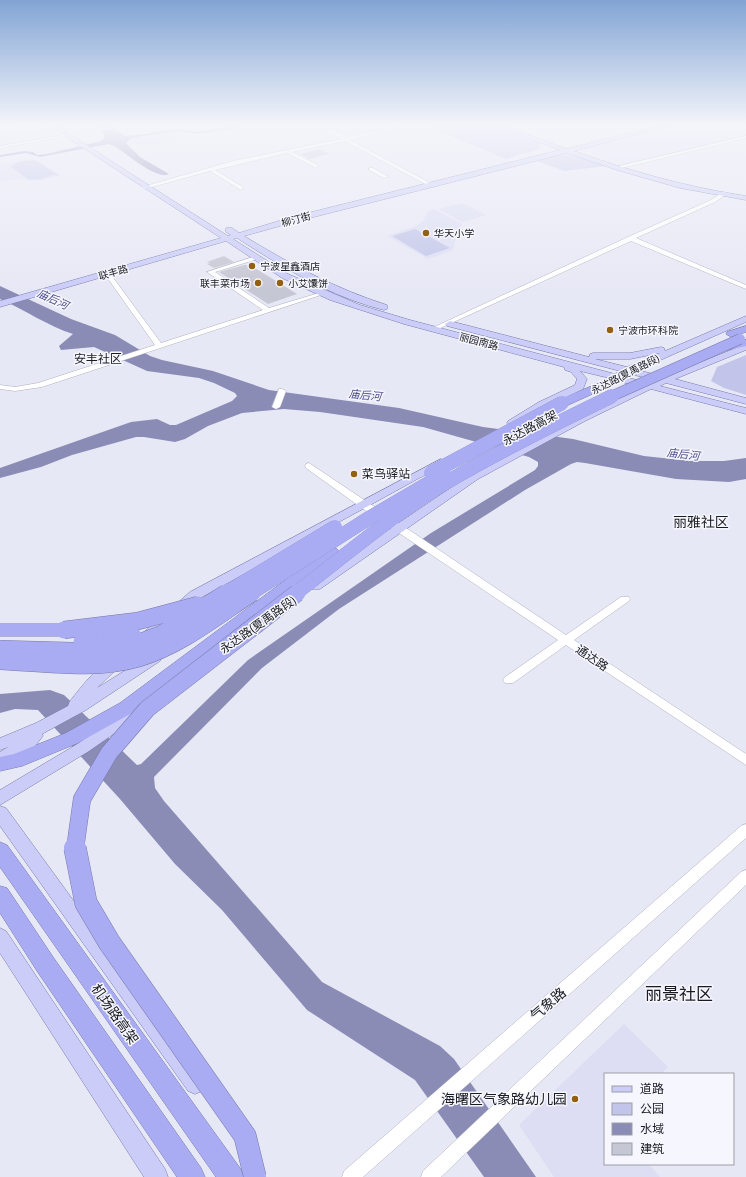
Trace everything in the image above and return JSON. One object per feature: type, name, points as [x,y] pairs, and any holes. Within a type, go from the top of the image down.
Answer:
[{"type":"highway","name":"永达路高架","points":[[397,522],[453,478],[540,431],[714,355],[740,337]]},
{"type":"highway","name":"永达路高架","points":[[324,546],[417,489],[586,399],[740,337]]},
{"type":"highway","points":[[0,649],[107,652],[128,647],[162,634],[274,562],[476,448],[562,403],[617,379]]},
{"type":"highway","points":[[0,764],[16,761],[72,738],[126,708],[332,552],[361,533],[397,522]]},
{"type":"highway","points":[[255,1177],[245,1136],[109,942],[86,904],[75,849],[82,798],[109,753],[147,709],[397,522]]},
{"type":"highway","points":[[0,630],[64,630],[138,621],[192,607],[234,590],[324,546]]},
{"type":"highway","points":[[0,661],[90,665],[139,658],[167,646],[324,546]]},
{"type":"highway","points":[[0,640],[96,643],[131,637],[180,622]]},
{"type":"highway","name":"机场路高架","points":[[0,851],[230,1177]]},
{"type":"highway","points":[[0,895],[45,964],[192,1177]]},
{"type":"highway","points":[[0,910],[45,964]]},
{"type":"main road","points":[[135,180],[145,187],[229,235]]},
{"type":"main road","points":[[149,180],[229,235]]},
{"type":"main road","name":"柳汀街","points":[[229,235],[439,180]]},
{"type":"main road","points":[[656,180],[746,197]]},
{"type":"main road","points":[[664,180],[724,194]]},
{"type":"main road","name":"丽园南路","points":[[229,235],[256,258],[285,276],[321,294],[365,311],[617,379],[746,411]]},
{"type":"main road","name":"丽园南路","points":[[229,235],[299,273],[371,303],[746,401]]},
{"type":"main road","name":"联丰路","points":[[0,304],[229,235]]},
{"type":"main road","name":"联丰路","points":[[0,300],[48,285],[229,235]]},
{"type":"main road","name":"永达路(夏禹路段)","points":[[486,442],[528,425],[617,379],[628,370],[740,337],[746,319]]},
{"type":"main road","points":[[548,349],[594,356],[630,356],[662,350],[693,337],[740,337]]},
{"type":"main road","points":[[714,355],[698,375],[699,379],[713,388],[746,397]]},
{"type":"main road","name":"永达路(夏禹路段)","points":[[0,798],[84,747],[397,522],[517,453],[714,355]]},
{"type":"main road","points":[[0,744],[44,727],[76,708],[374,511],[486,442],[543,404],[579,387],[582,379],[574,370],[540,358]]},
{"type":"main road","points":[[76,708],[96,680],[195,596],[362,504],[486,442]]},
{"type":"main road","points":[[0,760],[30,742],[44,727]]},
{"type":"main road","points":[[0,813],[115,975],[264,1177]]},
{"type":"main road","points":[[0,937],[157,1177]]},
{"type":"street","points":[[145,187],[171,180]]},
{"type":"street","points":[[228,180],[241,188]]},
{"type":"street","points":[[421,180],[427,183]]},
{"type":"street","points":[[434,329],[713,201],[724,194]]},
{"type":"street","points":[[630,238],[746,287]]},
{"type":"street","points":[[256,258],[210,272],[267,310]]},
{"type":"street","points":[[107,273],[161,345]]},
{"type":"street","points":[[0,387],[15,389],[40,385],[267,310],[321,294]]},
{"type":"street","points":[[276,407],[282,391]]},
{"type":"street","name":"通达路","points":[[309,466],[362,504],[397,522],[413,537],[564,640],[746,760]]},
{"type":"street","points":[[509,680],[564,640],[625,599]]},
{"type":"street","name":"气象路","points":[[350,1177],[746,830]]},
{"type":"street","points":[[429,1177],[746,876]]},
{"type":"shaded area","points":[[0,180],[16,180],[0,182]]},
{"type":"shaded area","points":[[462,203],[487,215],[462,222],[438,209]]},
{"type":"shaded area","name":"华天小学","points":[[434,209],[462,224],[458,230],[453,250],[428,259],[387,236],[418,225],[423,221],[428,211]]},
{"type":"shaded area","name":"海曙区气象路幼儿园","points":[[624,1024],[668,1067],[662,1073],[604,1073],[604,1165],[650,1165],[660,1177],[554,1177],[519,1125]]},
{"type":"green space","points":[[415,229],[450,248],[426,256],[392,236]]},
{"type":"green space","points":[[746,355],[746,395],[724,388],[711,381],[717,367]]},
{"type":"water","points":[[0,286],[71,319],[115,335],[150,356],[213,371],[269,390],[399,408],[483,427],[573,439],[644,456],[691,461],[724,461],[746,458],[746,479],[729,482],[676,479],[585,463],[577,462],[571,464],[525,490],[339,609],[262,668],[154,777],[155,788],[164,801],[322,982],[440,1046],[454,1059],[536,1177],[484,1177],[415,1080],[307,1010],[222,910],[175,864],[120,799],[38,710],[15,709],[0,713],[0,694],[50,690],[64,695],[137,765],[141,764],[248,660],[431,533],[535,470],[538,466],[538,462],[529,457],[423,427],[320,412],[284,409],[242,413],[208,426],[185,439],[175,442],[136,437],[72,455],[41,467],[0,478],[0,468],[131,422],[157,419],[170,425],[176,425],[232,401],[237,396],[235,393],[214,383],[199,378],[147,371],[94,347],[61,350],[59,346],[73,334],[55,327],[0,299]]},
{"type":"building","points":[[224,256],[234,262],[214,268],[207,264],[210,263],[207,262]]},
{"type":"building","name":"联丰菜市场","points":[[244,265],[250,265],[297,294],[268,304],[219,272]]},
{"type":"place","name":"华天小学","points":[[426,233]]},
{"type":"place","name":"宁波星鑫酒店","points":[[252,266]]},
{"type":"place","name":"联丰菜市场","points":[[258,283]]},
{"type":"place","name":"小艾馕饼","points":[[280,283]]},
{"type":"place","name":"宁波市环科院","points":[[610,330]]},
{"type":"place","name":"菜鸟驿站","points":[[354,474]]},
{"type":"place","name":"海曙区气象路幼儿园","points":[[575,1099]]},
{"type":"district","name":"安丰社区","points":[[98,359]]},
{"type":"district","name":"丽雅社区","points":[[701,522]]},
{"type":"district","name":"丽景社区","points":[[679,994]]},
{"type":"water label","name":"庙后河","points":[[53,299]]},
{"type":"water label","name":"庙后河","points":[[365,395]]},
{"type":"water label","name":"庙后河","points":[[683,454]]}]
